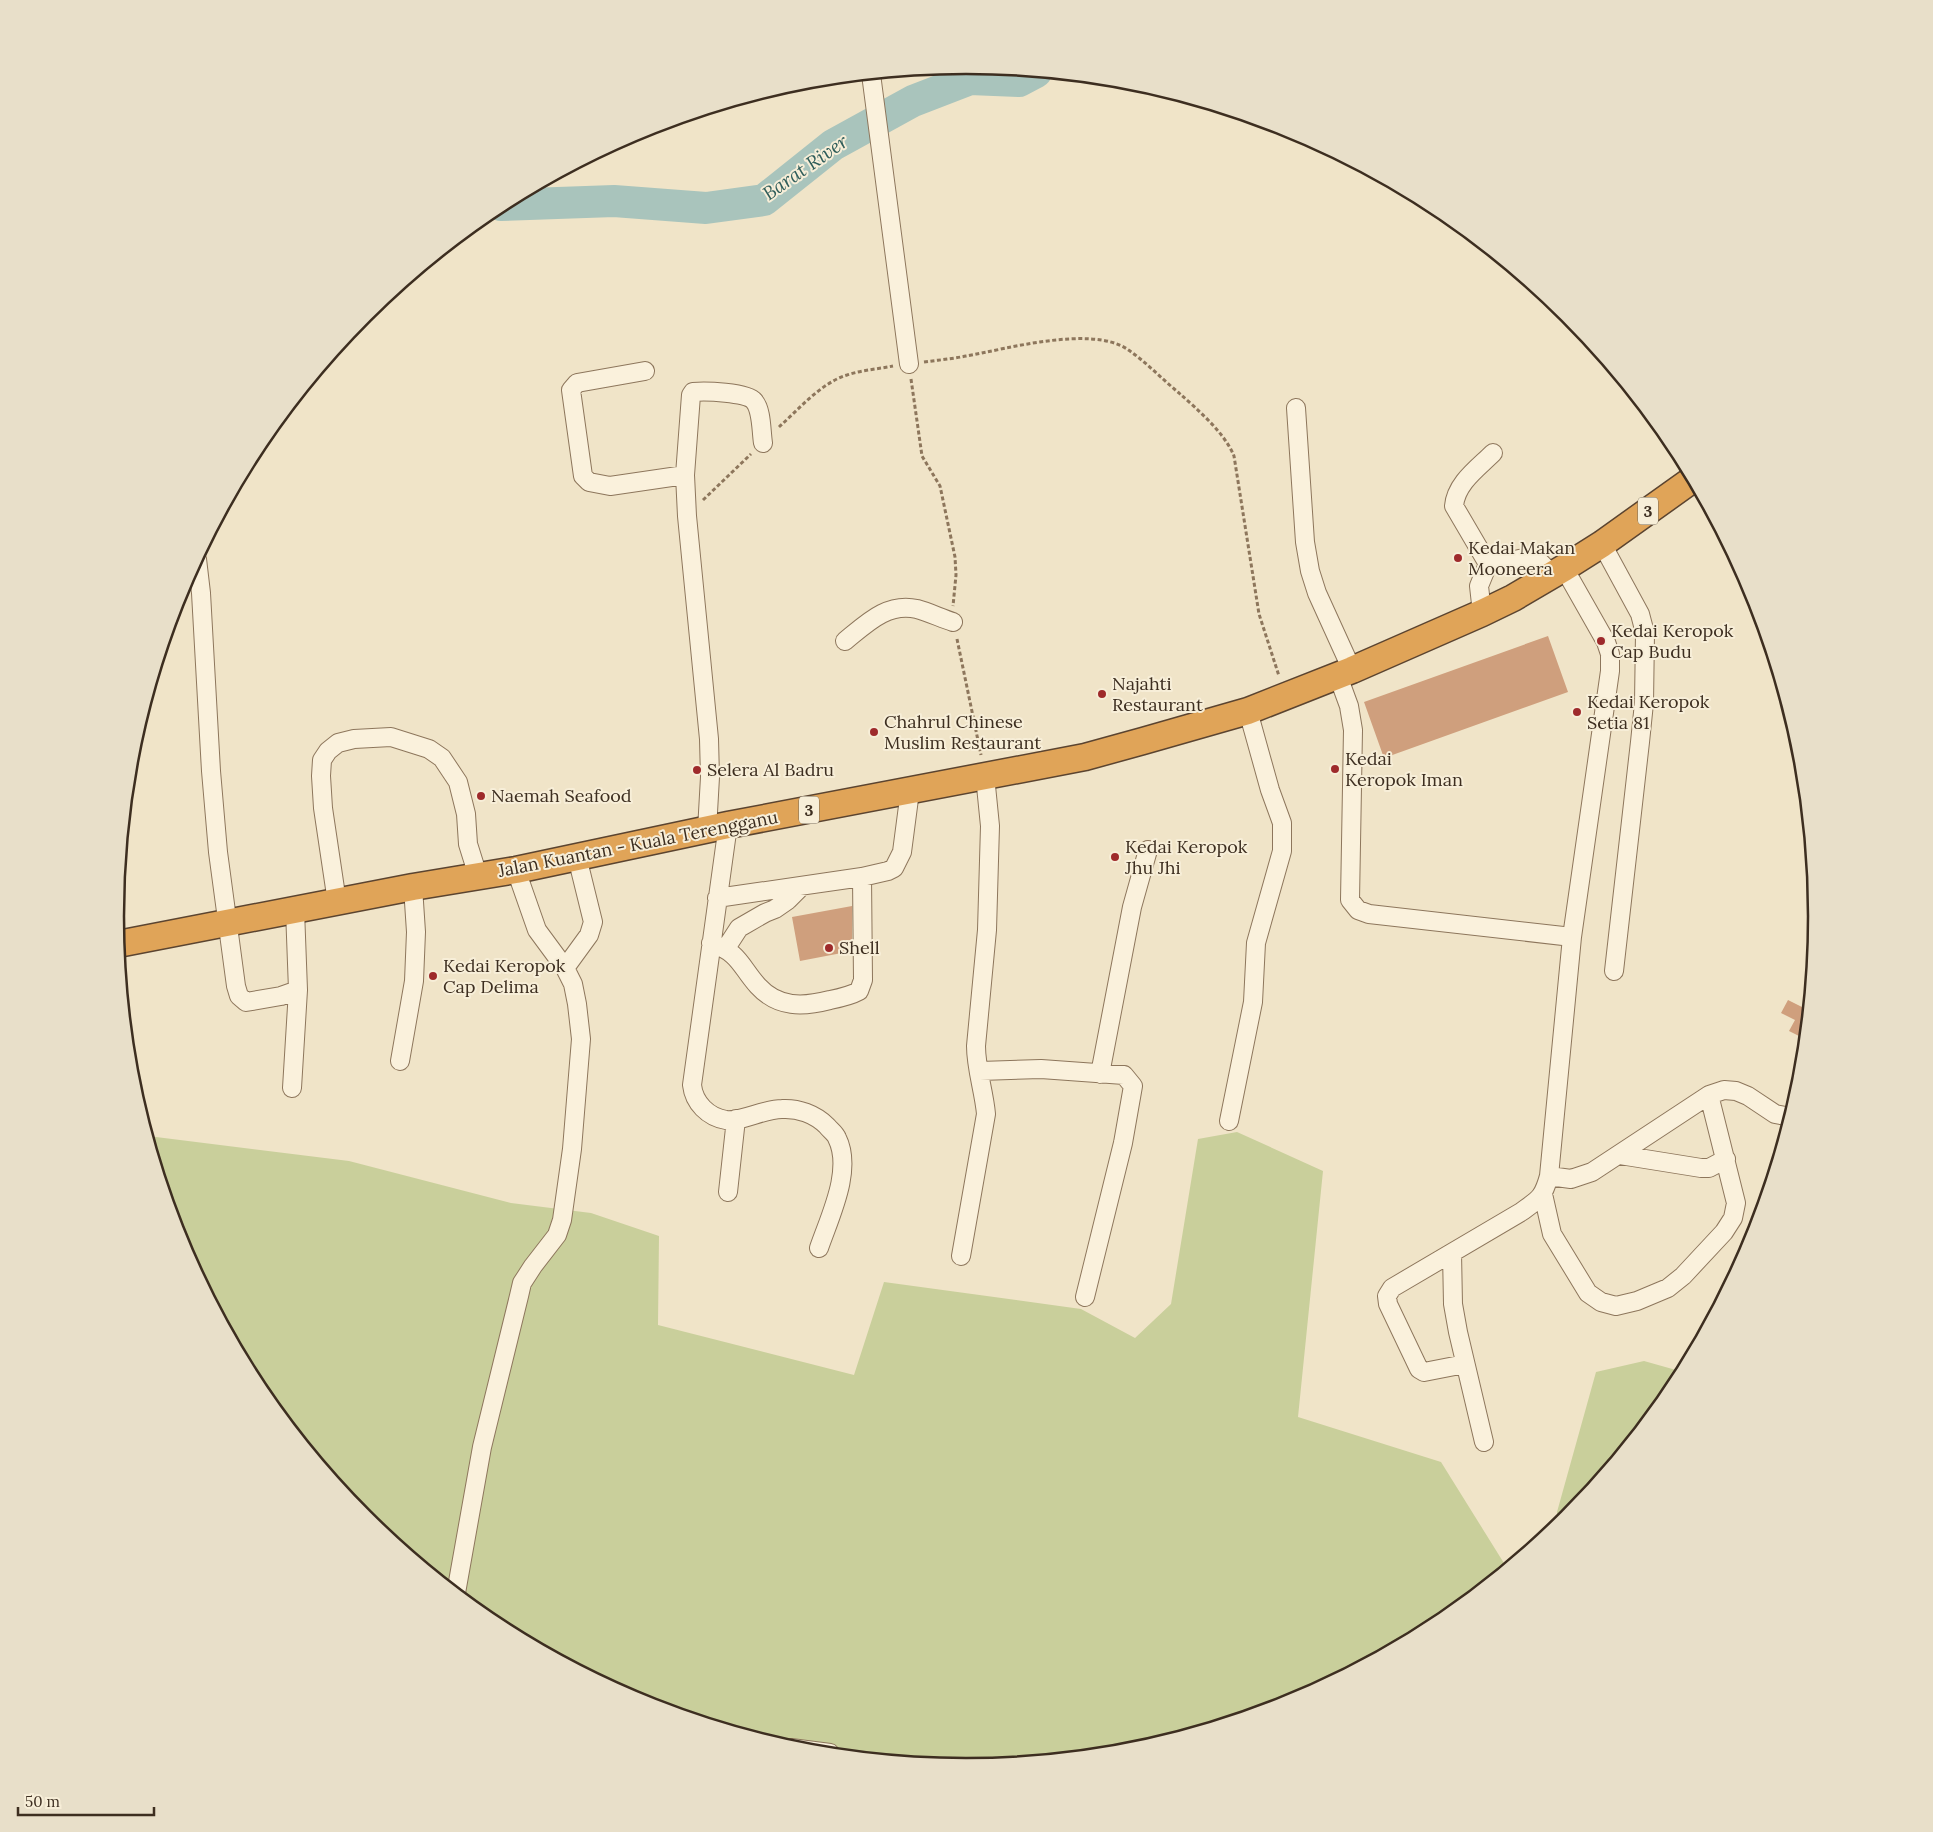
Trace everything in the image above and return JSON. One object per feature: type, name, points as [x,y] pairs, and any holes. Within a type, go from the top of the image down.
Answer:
[{"type":"highway","name":"Jalan Kuantan - Kuala Terengganu","points":[[125,943],[413,887],[516,870],[718,827],[1085,756],[1144,741],[1248,710],[1345,673],[1482,613],[1513,598],[1602,544],[1688,482]]},
{"type":"street","points":[[872,80],[909,364]]},
{"type":"street","points":[[645,371],[577,383],[571,390],[583,476],[589,482],[610,486],[685,475]]},
{"type":"street","points":[[763,442],[758,408],[754,399],[744,395],[693,392],[691,395],[685,475],[687,516],[709,739],[710,777],[718,827],[717,898],[719,946],[692,1085],[693,1096],[699,1104],[710,1113],[728,1120],[765,1110],[796,1110],[821,1120],[836,1136],[841,1150],[842,1164],[837,1199],[819,1248]]},
{"type":"street","points":[[1296,408],[1305,542],[1310,572],[1345,673],[1353,730],[1350,900],[1358,910],[1369,914],[1572,937]]},
{"type":"street","points":[[1488,564],[1454,506],[1454,500],[1462,483],[1493,452]]},
{"type":"street","points":[[1602,544],[1640,614],[1645,633],[1644,703],[1614,972]]},
{"type":"street","points":[[1488,564],[1500,565],[1527,557],[1536,558],[1558,571],[1606,642],[1610,654],[1610,670],[1572,937],[1549,1176],[1544,1194],[1552,1234],[1588,1293],[1601,1302],[1616,1306],[1637,1301],[1668,1288],[1699,1260],[1724,1232],[1732,1218],[1736,1203],[1709,1095]]},
{"type":"street","points":[[1482,613],[1479,586],[1488,564]]},
{"type":"street","points":[[198,571],[216,825],[227,923],[239,996],[246,1002],[281,996],[298,990]]},
{"type":"street","points":[[845,641],[871,619],[886,611],[913,609],[953,622]]},
{"type":"street","points":[[1229,1121],[1253,1002],[1256,943],[1282,851],[1282,823],[1270,790],[1248,710]]},
{"type":"street","points":[[338,902],[323,808],[322,760],[328,750],[338,743],[354,739],[391,737],[429,749],[442,758],[458,782],[466,814],[468,844],[478,876]]},
{"type":"street","points":[[961,1256],[986,1114],[980,1070],[976,1056],[987,930],[990,826],[985,776]]},
{"type":"street","points":[[717,898],[862,877],[894,868],[902,852],[910,791]]},
{"type":"street","points":[[1100,1074],[1132,907],[1148,850]]},
{"type":"street","points":[[565,968],[589,935],[593,922],[577,857]]},
{"type":"street","points":[[457,1586],[482,1447],[522,1283],[557,1235],[562,1220],[572,1149],[581,1040],[577,1004],[572,984],[565,968],[537,930],[516,870]]},
{"type":"street","points":[[719,946],[737,958],[759,987],[774,1000],[787,1004],[808,1005],[852,995],[859,991],[863,980],[862,877]]},
{"type":"street","points":[[719,946],[739,928],[788,900],[802,886]]},
{"type":"street","points":[[400,1062],[414,981],[416,932],[413,887]]},
{"type":"street","points":[[292,1088],[298,990],[295,910]]},
{"type":"street","points":[[980,1070],[1041,1069],[1124,1075],[1133,1086],[1123,1143],[1085,1297]]},
{"type":"street","points":[[1549,1176],[1572,1179],[1592,1172],[1709,1095],[1724,1090],[1736,1091],[1748,1096],[1775,1114],[1784,1116]]},
{"type":"street","points":[[728,1192],[736,1119]]},
{"type":"street","points":[[1620,1155],[1702,1168],[1709,1168],[1726,1158]]},
{"type":"street","points":[[1464,1364],[1424,1372],[1419,1369],[1388,1304],[1387,1296],[1392,1288],[1521,1212],[1544,1194]]},
{"type":"street","points":[[1452,1253],[1453,1304],[1464,1364],[1484,1442]]},
{"type":"path","points":[[687,516],[808,400],[834,381],[846,375],[1013,347],[1085,338],[1111,342],[1127,348],[1188,401],[1230,445],[1234,456],[1259,614],[1286,695]]},
{"type":"path","points":[[909,364],[922,456],[940,486],[955,557],[956,575],[952,610],[953,622],[985,776]]},
{"type":"green space","points":[[1237,1132],[1323,1171],[1298,1417],[1441,1462],[1504,1563],[1434,1616],[1388,1645],[1339,1671],[1289,1694],[1237,1714],[1184,1730],[1131,1742],[1076,1751],[1022,1756],[966,1758],[911,1756],[857,1751],[802,1742],[749,1730],[696,1714],[644,1694],[594,1671],[545,1645],[499,1616],[454,1584],[411,1549],[371,1512],[298,1429],[266,1384],[237,1337],[211,1289],[188,1238],[169,1187],[154,1137],[349,1161],[511,1203],[591,1213],[659,1236],[658,1325],[854,1375],[884,1282],[1081,1309],[1135,1338],[1171,1304],[1198,1139]]},
{"type":"green space","points":[[1644,1361],[1676,1370],[1635,1429],[1600,1471],[1557,1516],[1557,1512],[1596,1372]]},
{"type":"building","points":[[1548,636],[1568,692],[1384,758],[1364,702]]},
{"type":"building","points":[[852,906],[852,951],[800,961],[792,917]]},
{"type":"building","points":[[1788,1000],[1802,1007],[1804,1003],[1800,1037],[1789,1031],[1795,1020],[1781,1013]]},
{"type":"waterway","name":"Barat River","points":[[517,204],[614,201],[706,208],[764,200],[833,145],[913,101],[970,79],[1019,81],[1027,77]]},
{"type":"place","name":"Kedai Makan Mooneera","points":[[1458,558]]},
{"type":"place","name":"Kedai Keropok Cap Budu","points":[[1601,641]]},
{"type":"place","name":"Najahti Restaurant","points":[[1102,694]]},
{"type":"place","name":"Kedai Keropok Setia 81","points":[[1577,712]]},
{"type":"place","name":"Chahrul Chinese Muslim Restaurant","points":[[874,732]]},
{"type":"place","name":"Kedai Keropok Iman","points":[[1335,769]]},
{"type":"place","name":"Selera Al Badru","points":[[697,770]]},
{"type":"place","name":"Naemah Seafood","points":[[481,796]]},
{"type":"place","name":"Kedai Keropok Jhu Jhi","points":[[1115,857]]},
{"type":"place","name":"Shell","points":[[829,948]]},
{"type":"place","name":"Kedai Keropok Cap Delima","points":[[433,976]]}]
